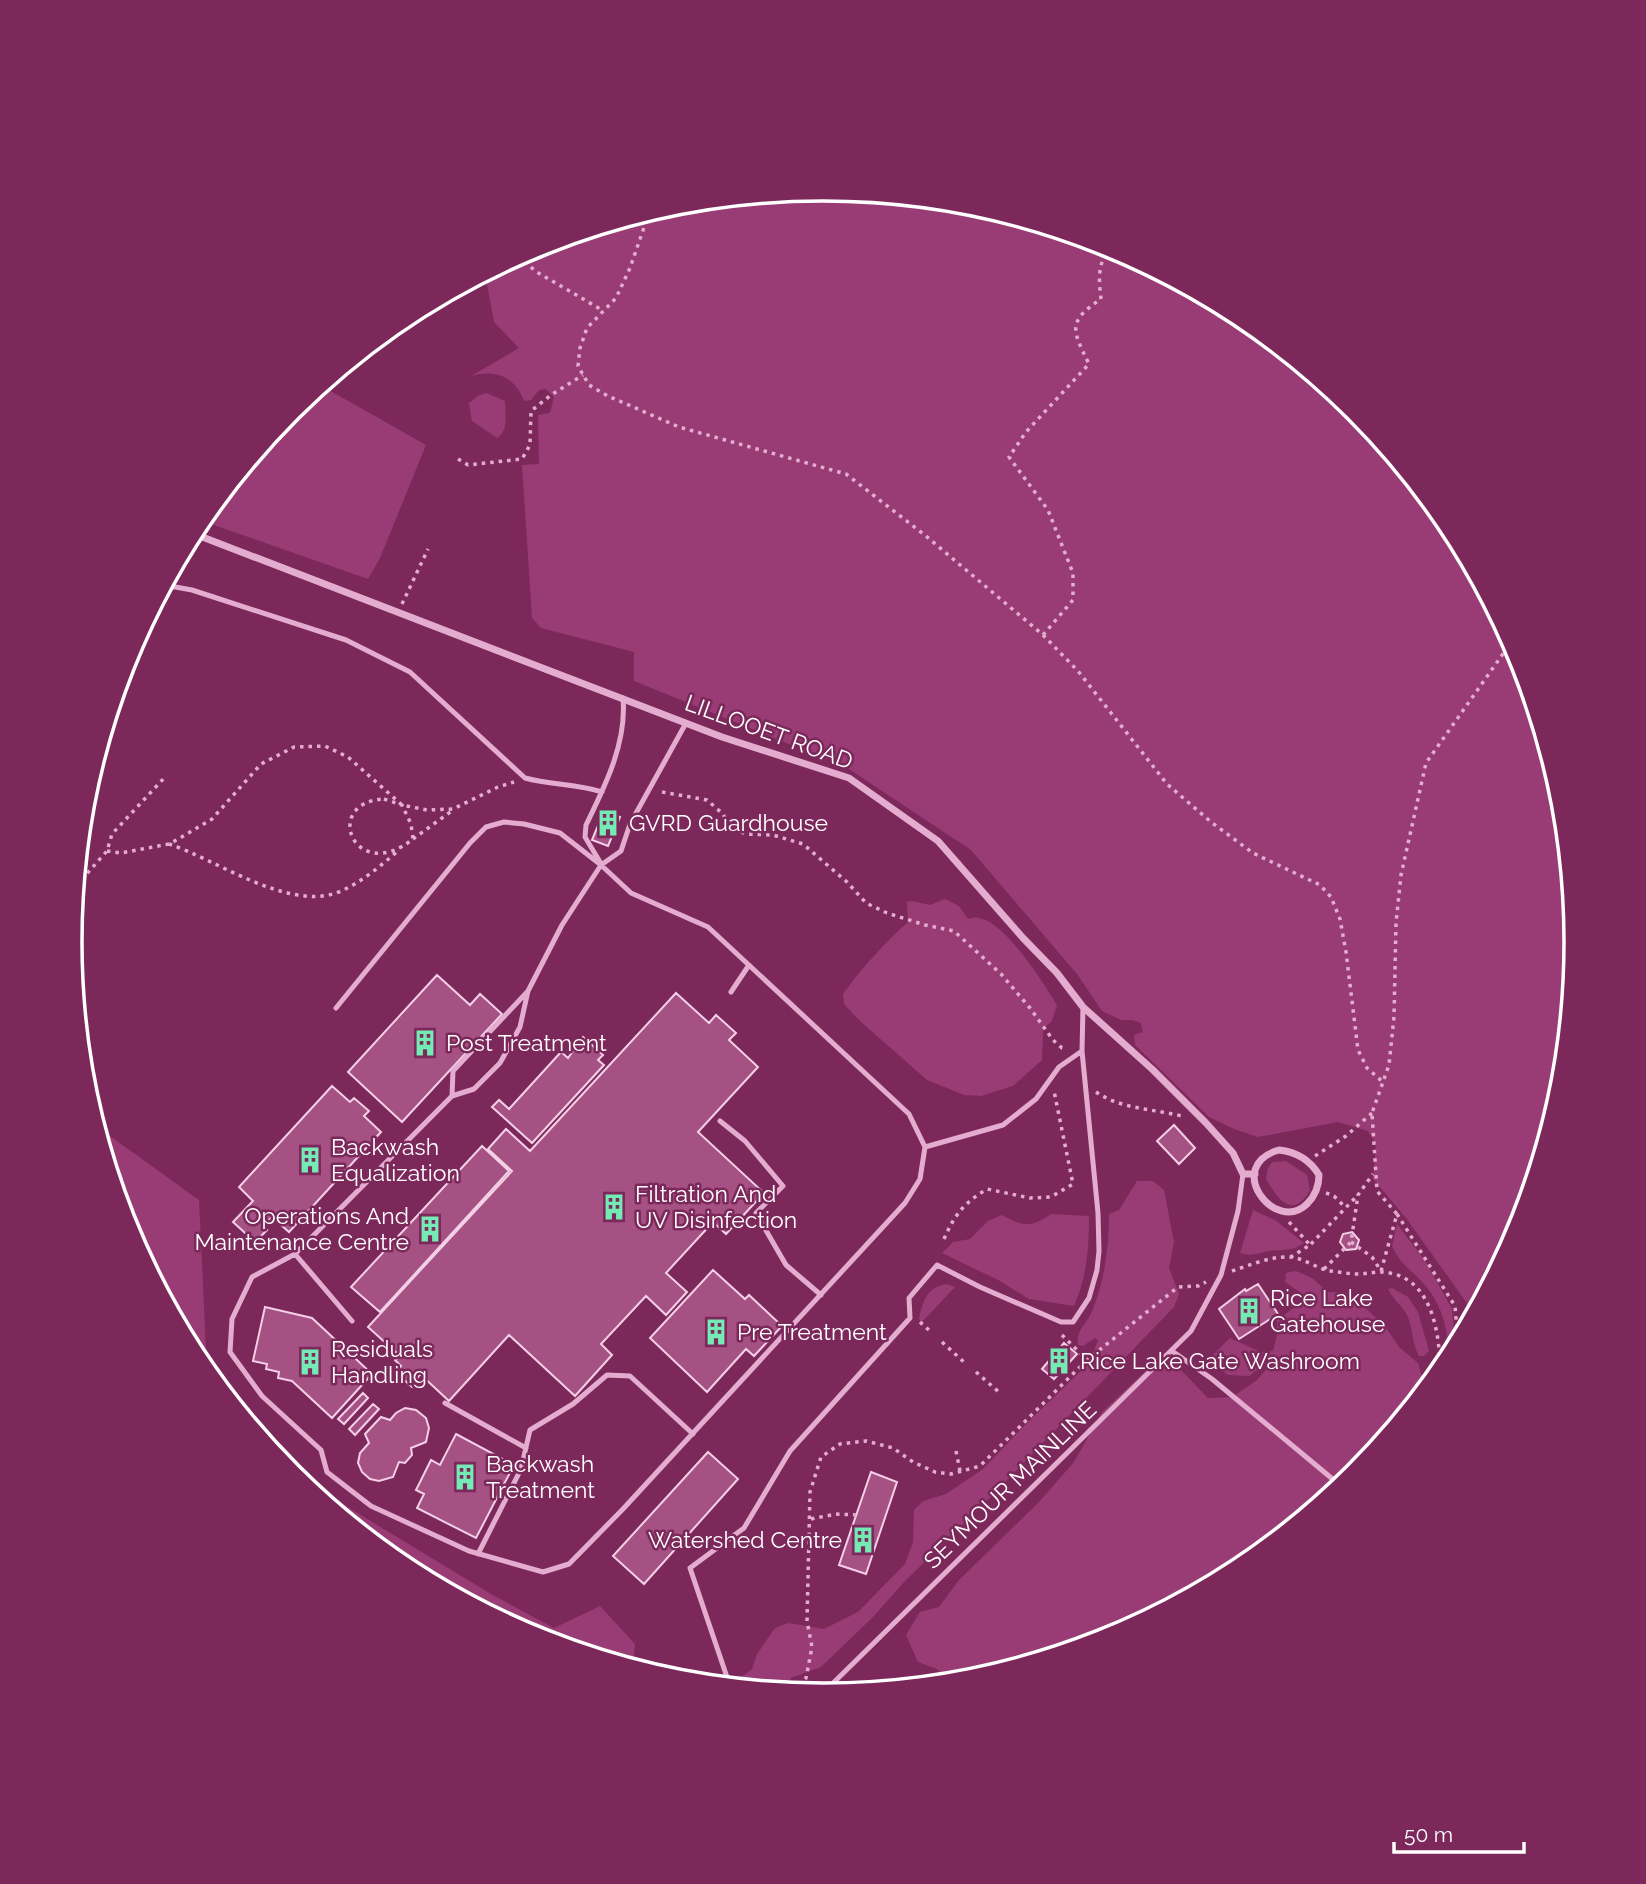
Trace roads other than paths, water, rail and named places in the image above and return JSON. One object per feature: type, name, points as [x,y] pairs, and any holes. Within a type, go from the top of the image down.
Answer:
[{"type":"street","name":"LILLOOET ROAD","points":[[203,537],[722,737],[849,778],[938,841],[1057,973],[1083,1007],[1152,1069],[1206,1123],[1233,1153],[1243,1174]]},
{"type":"street","points":[[1279,1150],[1296,1154],[1307,1161],[1319,1175],[1318,1186],[1314,1196],[1303,1208],[1294,1212],[1279,1210],[1260,1197],[1255,1184],[1255,1174],[1256,1167],[1265,1156],[1279,1150]]},
{"type":"street","points":[[1243,1174],[1255,1174]]},
{"type":"lane","points":[[174,586],[346,640],[410,672],[525,778],[542,783],[583,786],[602,793]]},
{"type":"lane","points":[[601,865],[585,837],[586,825],[602,793],[620,740],[625,714],[623,698]]},
{"type":"lane","points":[[336,1008],[470,843],[486,827],[504,822],[524,824],[560,833],[601,865],[631,893],[708,927],[909,1114],[925,1147],[920,1180],[905,1203],[693,1434],[569,1564],[543,1572],[478,1554],[371,1506],[327,1472],[321,1450],[262,1396],[230,1352],[232,1319],[252,1277],[295,1254],[452,1096],[474,1089],[500,1063],[520,1027],[528,991],[562,925],[601,865],[621,851],[630,824],[686,723]]},
{"type":"lane","points":[[731,992],[749,965]]},
{"type":"lane","points":[[452,1096],[453,1071],[528,991]]},
{"type":"lane","points":[[727,1676],[690,1568],[744,1528],[790,1451],[909,1318],[909,1298],[937,1265],[1061,1322],[1073,1322],[1082,1311],[1092,1289],[1099,1251],[1099,1220],[1082,1051],[1083,1007]]},
{"type":"lane","points":[[925,1147],[1003,1125],[1036,1099],[1059,1067],[1082,1051]]},
{"type":"lane","points":[[720,1121],[745,1141],[783,1186],[756,1213],[786,1265],[821,1295]]},
{"type":"lane","name":"SEYMOUR MAINLINE","points":[[834,1683],[1191,1331],[1221,1275],[1238,1211],[1243,1174]]},
{"type":"lane","points":[[295,1254],[352,1321]]},
{"type":"lane","points":[[1172,1351],[1212,1379],[1333,1479]]},
{"type":"lane","points":[[478,1554],[521,1469],[530,1430],[573,1404],[607,1375],[630,1376],[693,1434]]},
{"type":"lane","points":[[446,1403],[526,1448]]},
{"type":"place","name":"GVRD Guardhouse","points":[[608,823]]},
{"type":"place","name":"Post Treatment","points":[[425,1043]]},
{"type":"place","name":"Backwash Equalization","points":[[310,1160]]},
{"type":"place","name":"Filtration And UV Disinfection","points":[[614,1207]]},
{"type":"place","name":"Operations And Maintenance Centre","points":[[430,1229]]},
{"type":"place","name":"Rice Lake Gatehouse","points":[[1249,1311]]},
{"type":"place","name":"Pre Treatment","points":[[716,1332]]},
{"type":"place","name":"Rice Lake Gate Washroom","points":[[1059,1361]]},
{"type":"place","name":"Residuals Handling","points":[[310,1362]]},
{"type":"place","name":"Backwash Treatment","points":[[465,1477]]},
{"type":"place","name":"Watershed Centre","points":[[863,1540]]}]
